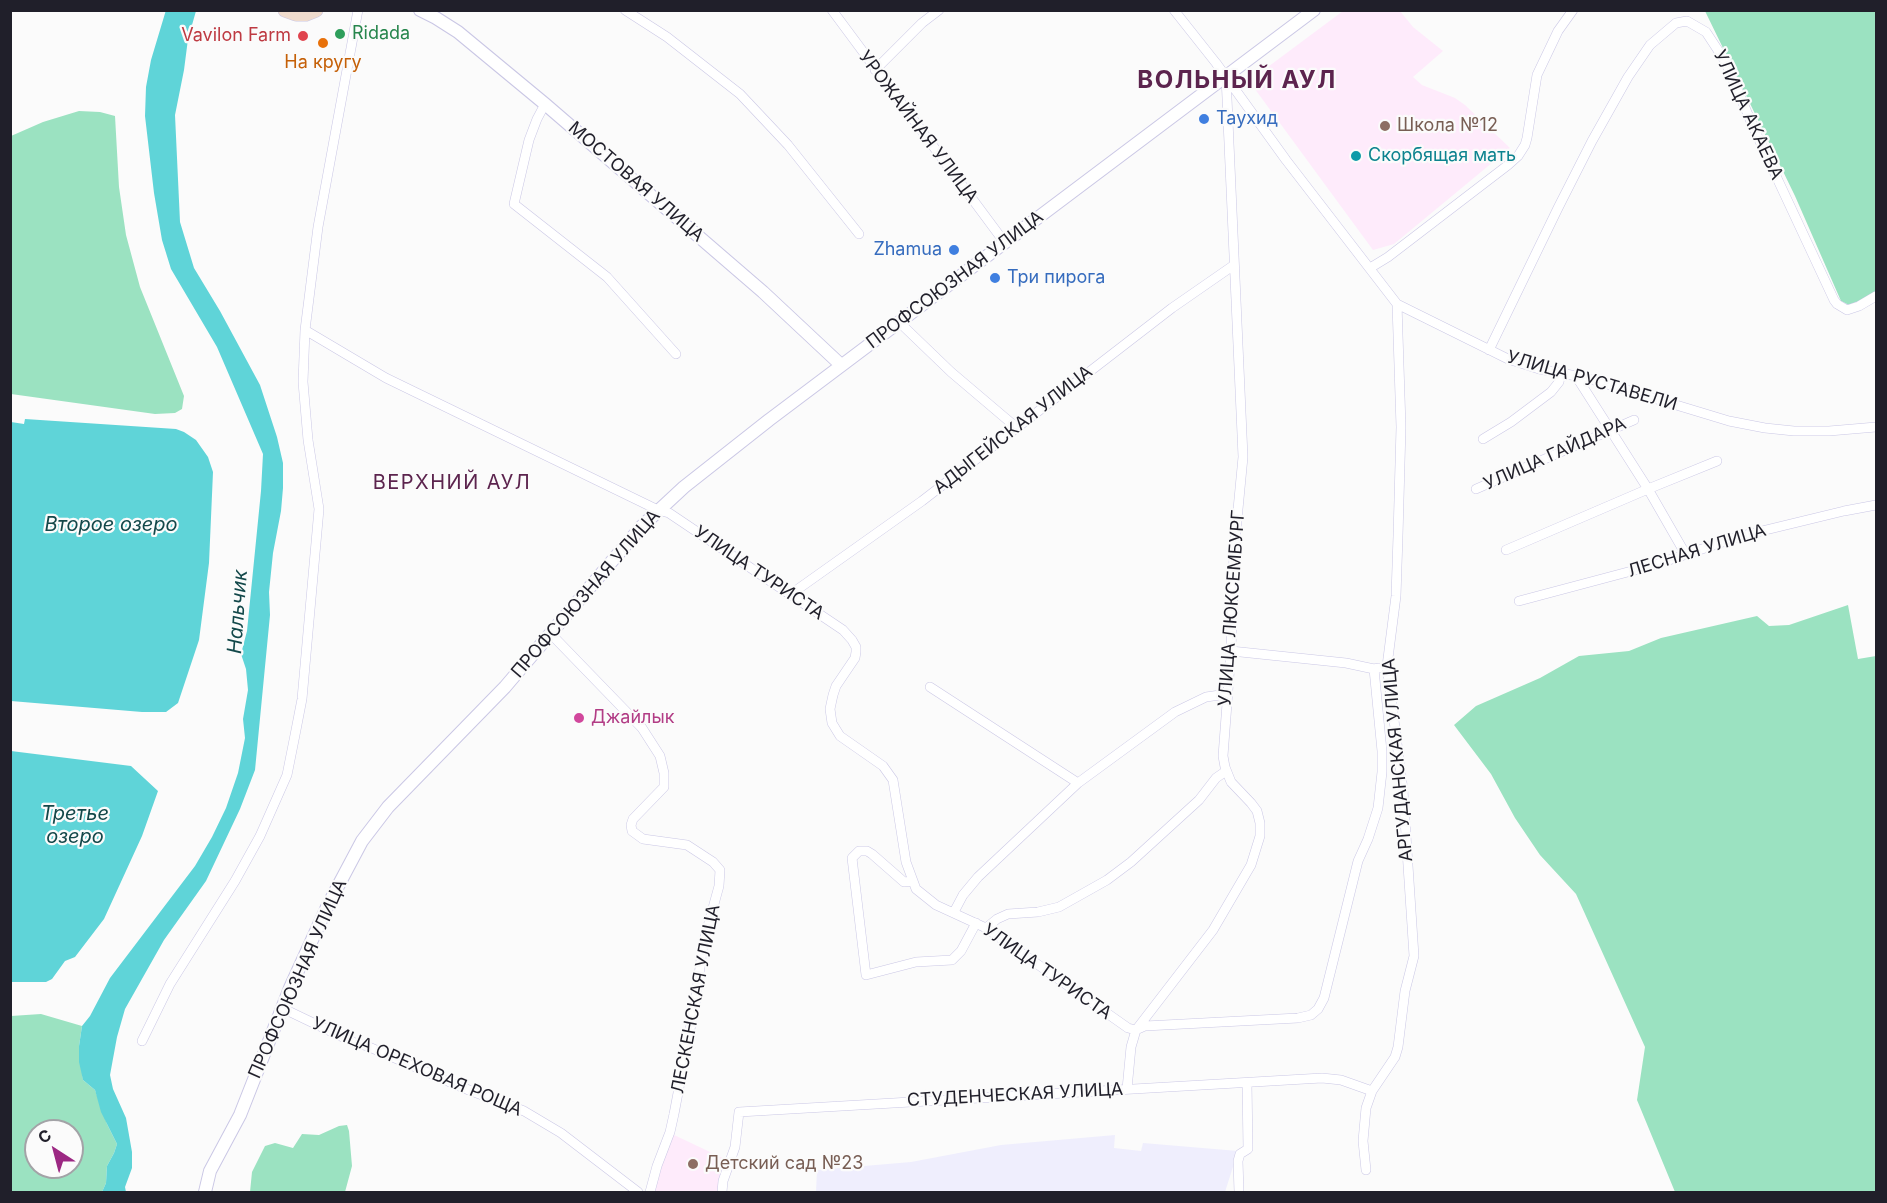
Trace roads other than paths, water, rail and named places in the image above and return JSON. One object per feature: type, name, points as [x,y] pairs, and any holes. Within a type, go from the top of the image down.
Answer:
[{"type":"main road","points":[[285,10],[296,14],[306,14],[316,10]]},
{"type":"street","points":[[142,1041],[170,984],[235,881],[260,836],[286,775],[302,699],[319,509],[308,440],[303,375],[305,330],[318,227],[358,10]]},
{"type":"street","name":"МОСТОВАЯ УЛИЦА","points":[[420,10],[458,32],[545,104],[763,292],[841,365]]},
{"type":"street","points":[[625,10],[667,37],[740,94],[788,146],[859,234]]},
{"type":"street","name":"УРОЖАЙНАЯ УЛИЦА","points":[[832,10],[1005,243]]},
{"type":"street","points":[[875,70],[922,23],[939,10]]},
{"type":"street","name":"УЛИЦА РУСТАВЕЛИ","points":[[1174,10],[1397,304],[1508,359],[1576,376],[1730,421],[1765,428],[1811,431],[1876,427]]},
{"type":"street","name":"ПРОФСОЮЗНАЯ УЛИЦА","points":[[205,1192],[210,1171],[240,1115],[282,1008],[328,905],[355,853],[373,825],[505,687],[623,547],[658,510],[717,460],[1314,10]]},
{"type":"street","points":[[1370,268],[1388,257],[1518,156],[1527,138],[1537,75],[1558,31],[1572,10]]},
{"type":"street","name":"УЛИЦА АКАЕВА","points":[[1489,350],[1563,198],[1628,77],[1650,45],[1676,23],[1687,21],[1706,32],[1725,61],[1834,300],[1847,310],[1876,296]]},
{"type":"street","name":"УЛИЦА ЛЮКСЕМБУРГ","points":[[1226,76],[1243,457],[1234,551],[1231,651],[1223,749],[1226,771]]},
{"type":"street","points":[[545,104],[529,140],[514,204],[607,277],[676,354]]},
{"type":"street","name":"АДЫГЕЙСКАЯ УЛИЦА","points":[[791,594],[922,501],[1180,302],[1234,265]]},
{"type":"street","name":"АРГУДАНСКАЯ УЛИЦА","points":[[1366,1170],[1364,1124],[1366,1108],[1372,1091],[1395,1057],[1405,991],[1414,956],[1403,790],[1387,666],[1396,596],[1398,536],[1401,427],[1397,304]]},
{"type":"street","points":[[899,322],[951,372],[1017,428]]},
{"type":"street","name":"УЛИЦА ТУРИСТА","points":[[305,330],[386,378],[658,510],[669,513],[843,630],[856,647],[855,658],[833,695],[830,715],[834,728],[840,736],[883,766],[892,780],[901,840],[916,889],[936,905],[986,928],[1128,1028],[1136,1030]]},
{"type":"street","points":[[1483,439],[1511,422],[1551,392],[1560,382],[1561,373]]},
{"type":"street","points":[[1576,376],[1612,430],[1686,555]]},
{"type":"street","name":"УЛИЦА ГАЙДАРА","points":[[1476,489],[1634,420]]},
{"type":"street","points":[[1506,550],[1717,462]]},
{"type":"street","name":"ЛЕСНАЯ УЛИЦА","points":[[1519,601],[1654,565],[1741,536],[1876,505]]},
{"type":"street","name":"ЛЕСКЕНСКАЯ УЛИЦА","points":[[550,633],[642,728],[660,756],[664,787],[633,819],[631,825],[634,835],[644,840],[687,845],[713,862],[720,870],[719,886],[703,944],[696,998],[674,1114],[650,1192]]},
{"type":"street","points":[[1231,651],[1346,663],[1374,669],[1387,666]]},
{"type":"street","points":[[1136,1030],[1145,1026],[1303,1017],[1311,1015],[1322,1003],[1337,950],[1353,878],[1378,808],[1382,751],[1374,669]]},
{"type":"street","points":[[930,687],[1078,783]]},
{"type":"street","points":[[954,912],[963,895],[978,877],[1078,783],[1175,712],[1206,697],[1227,694]]},
{"type":"street","points":[[986,928],[1008,914],[1038,912],[1059,907],[1100,885],[1131,862],[1198,800],[1216,778],[1226,771],[1233,785],[1257,811],[1260,836],[1257,849],[1248,871],[1213,930],[1136,1030],[1131,1047],[1127,1089]]},
{"type":"street","points":[[912,881],[904,882],[867,851],[859,851],[852,858],[866,975],[916,962],[952,960],[962,951],[976,923]]},
{"type":"street","name":"УЛИЦА ОРЕХОВАЯ РОЩА","points":[[282,1008],[347,1039],[524,1111],[561,1133],[638,1192]]},
{"type":"street","name":"СТУДЕНЧЕСКАЯ УЛИЦА","points":[[722,1192],[723,1181],[735,1147],[740,1112],[1308,1078],[1333,1078],[1372,1091]]},
{"type":"street","points":[[1239,1192],[1238,1161],[1240,1154],[1248,1149],[1247,1083]]},
{"type":"water","points":[[166,10],[196,11],[188,39],[175,115],[180,222],[194,268],[260,385],[283,463],[283,488],[269,592],[270,615],[255,770],[240,809],[206,881],[164,940],[125,1009],[110,1075],[113,1089],[126,1118],[132,1152],[132,1168],[125,1187],[126,1192],[102,1192],[106,1183],[107,1166],[117,1144],[101,1112],[95,1090],[83,1080],[79,1062],[82,1026],[90,1016],[110,978],[195,866],[226,808],[238,773],[245,738],[243,719],[248,690],[246,669],[241,654],[247,631],[261,491],[263,454],[217,347],[171,269],[162,240],[145,116],[146,87],[151,60]]},
{"type":"water","name":"Второе озеро","points":[[25,419],[176,429],[196,440],[208,457],[213,472],[209,563],[199,640],[178,703],[166,712],[11,701],[11,422],[24,424]]},
{"type":"water","name":"Третье озеро","points":[[11,751],[131,766],[158,791],[142,836],[104,919],[75,957],[65,961],[52,979],[46,982],[11,982]]},
{"type":"place","name":"Ridada","points":[[340,34]]},
{"type":"place","name":"Vavilon Farm","points":[[303,36]]},
{"type":"place","name":"На кругу","points":[[323,43]]},
{"type":"place","name":"Таухид","points":[[1204,119]]},
{"type":"place","name":"Школа №12","points":[[1385,126]]},
{"type":"place","name":"Скорбящая мать","points":[[1356,156]]},
{"type":"place","name":"Zhamua","points":[[954,250]]},
{"type":"place","name":"Три пирога","points":[[995,278]]},
{"type":"place","name":"Джайлык","points":[[579,718]]},
{"type":"place","name":"Детский сад №23","points":[[693,1164]]},
{"type":"district","name":"ВОЛЬНЫЙ АУЛ","points":[[1237,81]]},
{"type":"district","name":"ВЕРХНИЙ АУЛ","points":[[452,483]]},
{"type":"water label","name":"Нальчик","points":[[238,612]]}]
